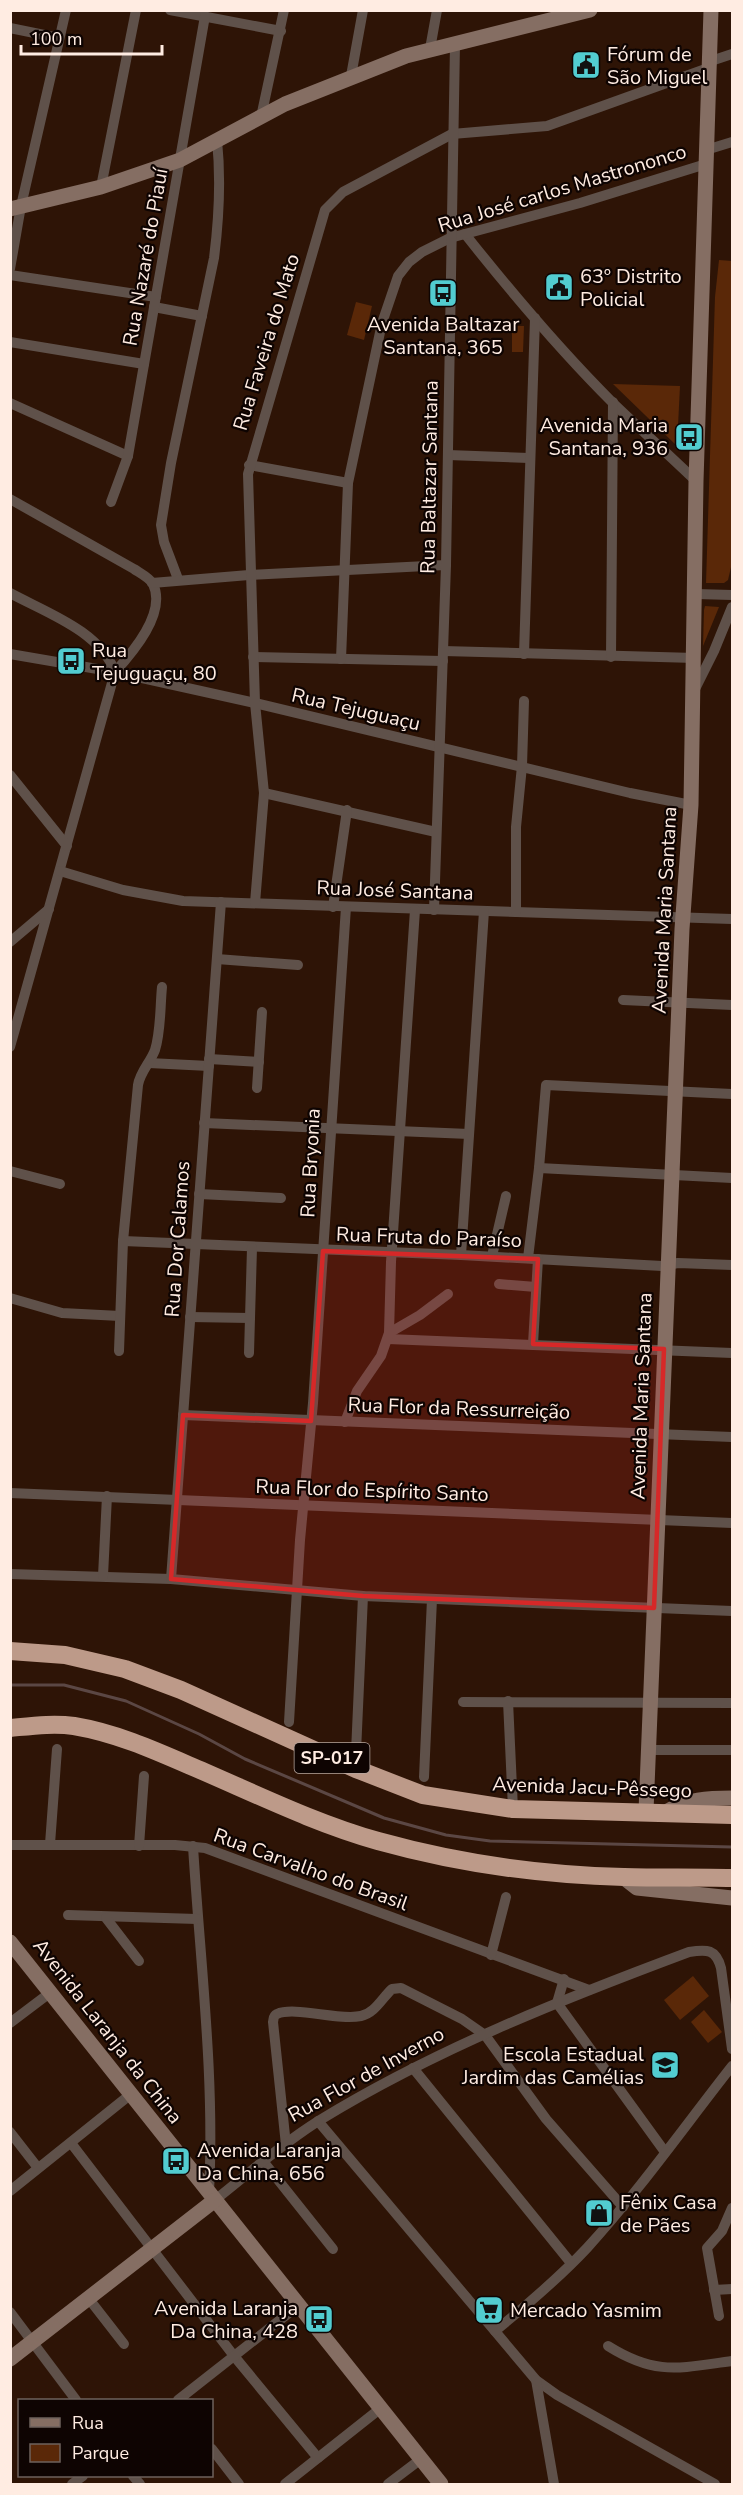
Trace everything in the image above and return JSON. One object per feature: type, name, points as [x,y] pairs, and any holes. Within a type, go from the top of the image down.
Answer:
[{"type":"highway","name":"Avenida Jacu-Pêssego","points":[[10,1651],[65,1655],[125,1669],[181,1690],[356,1769],[423,1795],[513,1809],[732,1815]]},
{"type":"highway","points":[[10,1728],[39,1725],[71,1726],[110,1733],[148,1747],[312,1818],[376,1840],[427,1853],[531,1870],[623,1877],[732,1878]]},
{"type":"street","points":[[10,269],[16,208],[66,10]]},
{"type":"street","points":[[101,187],[136,10]]},
{"type":"street","points":[[170,10],[280,31]]},
{"type":"street","points":[[261,117],[284,10]]},
{"type":"street","points":[[351,76],[363,10]]},
{"type":"street","points":[[430,49],[437,10]]},
{"type":"street","points":[[16,208],[101,187],[180,160],[261,117],[351,76],[430,49],[590,10]]},
{"type":"street","name":"Avenida Maria Santana","points":[[646,1811],[671,1175],[683,917],[691,806],[696,481],[711,10]]},
{"type":"street","name":"Rua Nazaré do Piauí","points":[[111,502],[128,456],[205,16]]},
{"type":"street","points":[[10,28],[59,38]]},
{"type":"street","name":"Rua Baltazar Santana","points":[[434,910],[446,565],[454,44]]},
{"type":"street","name":"Rua Faveira do Mato","points":[[255,903],[264,793],[255,703],[249,575],[247,486],[249,465],[325,210],[343,192],[452,134],[554,124],[732,54]]},
{"type":"street","points":[[178,579],[164,542],[161,525],[171,463],[218,232],[217,140]]},
{"type":"street","name":"Rua José carlos Mastrononco","points":[[341,659],[348,483],[382,323],[398,276],[409,262],[422,252],[450,238],[580,202],[706,157],[732,142]]},
{"type":"street","points":[[465,234],[535,318],[613,402],[696,481]]},
{"type":"street","points":[[10,275],[155,302],[202,316]]},
{"type":"street","points":[[524,654],[535,318]]},
{"type":"street","points":[[10,342],[144,364]]},
{"type":"street","points":[[611,657],[613,402]]},
{"type":"street","points":[[10,403],[128,456]]},
{"type":"street","points":[[448,456],[529,458]]},
{"type":"street","points":[[249,465],[348,483]]},
{"type":"street","points":[[10,499],[135,569],[152,583],[154,605],[151,622],[143,638],[115,672],[10,1047]]},
{"type":"street","points":[[152,583],[178,579],[446,565]]},
{"type":"street","points":[[10,593],[97,642],[105,651],[115,672]]},
{"type":"street","points":[[696,594],[732,595]]},
{"type":"street","points":[[694,691],[732,607]]},
{"type":"street","name":"Rua Tejuguaçu","points":[[10,654],[115,672],[255,703],[691,806]]},
{"type":"street","points":[[253,657],[341,659],[524,654],[695,658]]},
{"type":"street","points":[[516,912],[516,827],[522,766],[524,700]]},
{"type":"street","points":[[10,775],[67,846]]},
{"type":"street","points":[[264,793],[436,832]]},
{"type":"street","points":[[333,907],[347,810]]},
{"type":"street","name":"Rua José Santana","points":[[60,871],[123,890],[165,899],[346,908],[732,919]]},
{"type":"street","name":"Rua Dor Calamos","points":[[171,1579],[179,1498],[183,1415],[221,902]]},
{"type":"street","points":[[10,942],[50,908]]},
{"type":"street","name":"Rua Bryonia","points":[[289,1722],[346,908]]},
{"type":"street","points":[[345,1422],[357,1391],[381,1356],[388,1336],[415,910]]},
{"type":"street","points":[[461,1255],[484,911]]},
{"type":"street","points":[[217,959],[298,966]]},
{"type":"street","points":[[119,1351],[123,1241],[138,1085],[139,1077],[149,1063],[158,1036],[162,987]]},
{"type":"street","points":[[623,1000],[732,1005]]},
{"type":"street","points":[[257,1088],[262,1012]]},
{"type":"street","points":[[149,1063],[259,1062]]},
{"type":"street","points":[[533,1344],[536,1287],[533,1259],[546,1085],[732,1094]]},
{"type":"street","points":[[204,1124],[468,1134]]},
{"type":"street","points":[[539,1168],[732,1178]]},
{"type":"street","points":[[10,1171],[60,1184]]},
{"type":"street","points":[[199,1194],[281,1198]]},
{"type":"street","points":[[492,1256],[506,1196]]},
{"type":"street","name":"Rua Fruta do Paraíso","points":[[123,1241],[195,1246],[492,1256],[667,1265],[678,1263],[732,1265]]},
{"type":"street","points":[[249,1353],[252,1248]]},
{"type":"street","points":[[499,1284],[536,1287]]},
{"type":"street","points":[[388,1336],[448,1294]]},
{"type":"street","points":[[10,1298],[62,1312],[120,1316]]},
{"type":"street","points":[[190,1317],[250,1318]]},
{"type":"street","points":[[388,1336],[732,1353]]},
{"type":"street","name":"Rua Flor da Ressurreição","points":[[183,1415],[732,1437]]},
{"type":"street","name":"Rua Flor do Espírito Santo","points":[[10,1492],[732,1523]]},
{"type":"street","points":[[103,1576],[107,1496]]},
{"type":"street","points":[[10,1574],[171,1579],[297,1592],[363,1596],[732,1611]]},
{"type":"street","points":[[356,1752],[363,1596]]},
{"type":"street","points":[[424,1777],[432,1599]]},
{"type":"street","points":[[508,1701],[513,1809]]},
{"type":"street","points":[[463,1702],[732,1703]]},
{"type":"street","points":[[50,1844],[57,1749]]},
{"type":"street","points":[[649,1750],[732,1750]]},
{"type":"street","points":[[139,1846],[144,1776]]},
{"type":"street","points":[[666,1812],[678,1805],[695,1800],[732,1798]]},
{"type":"street","name":"Rua Carvalho do Brasil","points":[[10,1845],[193,1846],[216,1852],[589,1990]]},
{"type":"street","points":[[193,1846],[206,2051],[212,2196]]},
{"type":"street","points":[[623,1877],[637,1888],[732,1898]]},
{"type":"street","points":[[491,1954],[507,1897]]},
{"type":"street","points":[[68,1915],[106,1918],[197,1919]]},
{"type":"street","points":[[106,1918],[139,1961]]},
{"type":"street","name":"Avenida Laranja da China","points":[[10,1942],[441,2484]]},
{"type":"street","name":"Rua Flor de Inverno","points":[[10,2359],[89,2299],[212,2196],[318,2121],[413,2068],[557,2003],[689,1952],[708,1950],[714,1952],[721,1968],[732,2049]]},
{"type":"street","points":[[564,1979],[557,2003],[665,2152]]},
{"type":"street","points":[[286,2145],[273,2022],[276,2015],[296,2013],[361,2016],[376,2007],[392,1989],[397,1988],[462,2019],[485,2035],[546,2119],[623,2207]]},
{"type":"street","points":[[10,2023],[51,1992]]},
{"type":"street","points":[[495,2331],[571,2263],[623,2207],[732,2066]]},
{"type":"street","points":[[413,2068],[571,2263]]},
{"type":"street","points":[[10,2191],[131,2094]]},
{"type":"street","points":[[318,2121],[536,2380],[557,2395],[715,2484]]},
{"type":"street","points":[[12,2138],[38,2168]]},
{"type":"street","points":[[72,2143],[234,2356],[318,2458]]},
{"type":"street","points":[[264,2161],[333,2249]]},
{"type":"street","points":[[719,2316],[707,2248],[722,2231],[732,2208]]},
{"type":"street","points":[[714,2290],[732,2289]]},
{"type":"street","points":[[89,2299],[124,2344]]},
{"type":"street","points":[[179,2399],[299,2305]]},
{"type":"street","points":[[10,2312],[75,2399]]},
{"type":"street","points":[[608,2346],[630,2360],[668,2369],[732,2361]]},
{"type":"street","points":[[536,2380],[554,2484]]},
{"type":"street","points":[[285,2484],[381,2408]]},
{"type":"street","points":[[213,2450],[239,2484]]},
{"type":"street","points":[[388,2484],[421,2459]]},
{"type":"highlighted area","points":[[323,1251],[538,1259],[533,1344],[664,1349],[654,1608],[363,1596],[171,1579],[183,1415],[311,1421]]},
{"type":"green space","points":[[719,260],[732,261],[732,563],[728,580],[724,583],[706,583],[715,297]]},
{"type":"green space","points":[[356,302],[372,306],[364,340],[347,335]]},
{"type":"green space","points":[[512,326],[524,326],[523,352],[512,352]]},
{"type":"green space","points":[[613,384],[680,386],[677,446]]},
{"type":"green space","points":[[705,606],[719,607],[703,646],[704,610]]},
{"type":"green space","points":[[693,1976],[709,1996],[680,2020],[664,2000]]},
{"type":"green space","points":[[704,2010],[722,2032],[708,2043],[691,2022]]},
{"type":"waterway","points":[[10,1685],[64,1685],[126,1701],[199,1734],[245,1759],[384,1818],[446,1835],[490,1841],[732,1847]]},
{"type":"place","name":"Fórum de São Miguel","points":[[586,65]]},
{"type":"place","name":"63º Distrito Policial","points":[[559,287]]},
{"type":"place","name":"Avenida Baltazar Santana, 365","points":[[443,293]]},
{"type":"place","name":"Avenida Maria Santana, 936","points":[[689,437]]},
{"type":"place","name":"Rua Tejuguaçu, 80","points":[[71,661]]},
{"type":"place","name":"Escola Estadual Jardim das Camélias","points":[[665,2065]]},
{"type":"place","name":"Avenida Laranja Da China, 656","points":[[176,2161]]},
{"type":"place","name":"Fênix Casa de Pães","points":[[599,2213]]},
{"type":"place","name":"Mercado Yasmim","points":[[489,2310]]},
{"type":"place","name":"Avenida Laranja Da China, 428","points":[[319,2319]]}]
